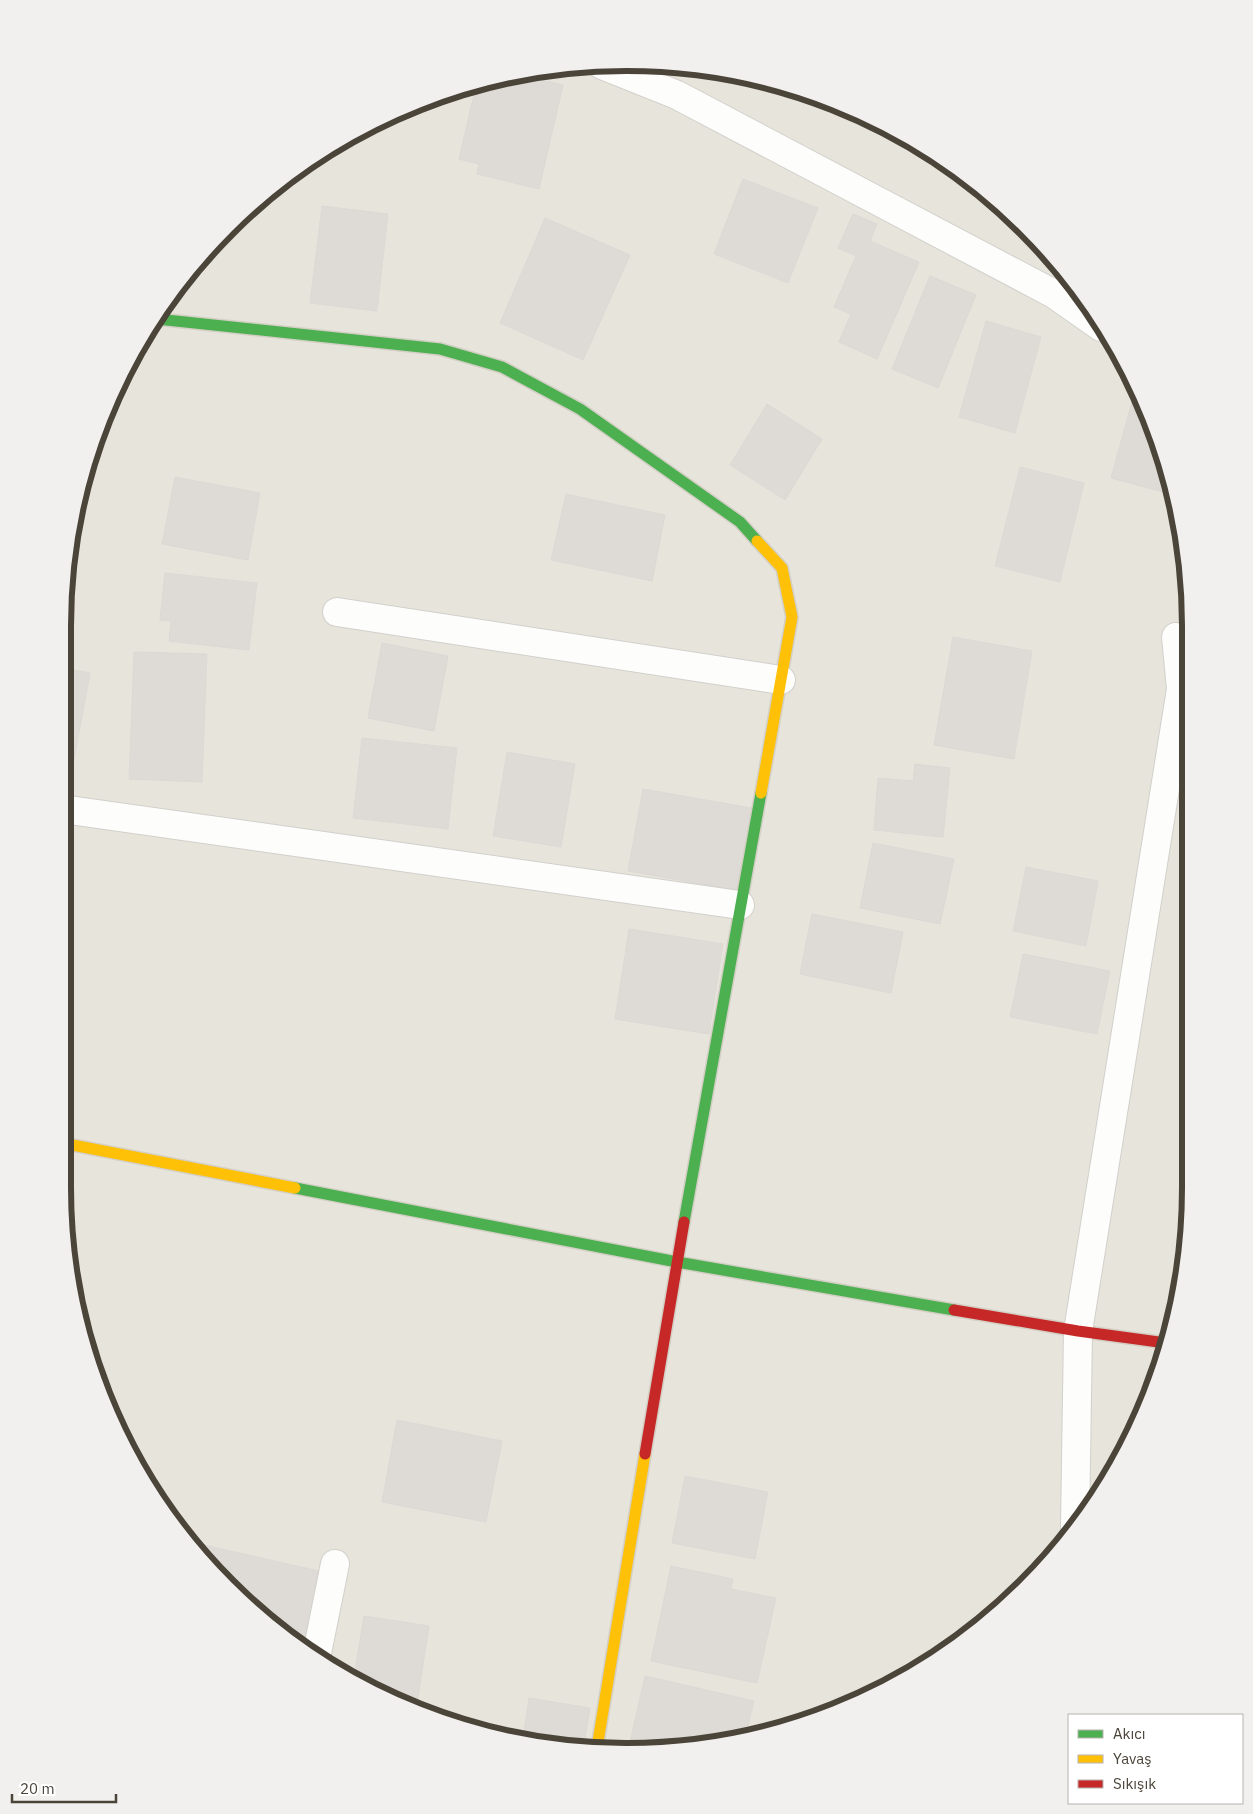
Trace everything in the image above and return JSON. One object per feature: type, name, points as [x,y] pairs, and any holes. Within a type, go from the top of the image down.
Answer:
[{"type":"street","points":[[618,71],[677,95],[1054,294],[1087,317]]},
{"type":"street","points":[[164,320],[440,349],[502,367],[580,409],[740,522],[782,568],[792,617],[677,1262],[598,1742]]},
{"type":"street","points":[[337,612],[781,680]]},
{"type":"street","points":[[1075,1514],[1078,1332],[1181,689],[1176,636]]},
{"type":"street","points":[[71,810],[740,905]]},
{"type":"street","points":[[71,1145],[677,1262],[1078,1332],[1159,1342]]},
{"type":"street","points":[[318,1649],[335,1564]]},
{"type":"shaded area","points":[[590,72],[663,72],[699,76],[770,90],[805,101],[872,129],[904,146],[965,186],[993,209],[1044,260],[1067,288],[1107,349],[1124,381],[1152,448],[1163,483],[1171,518],[1181,590],[1182,1188],[1177,1260],[1163,1331],[1139,1400],[1107,1465],[1088,1496],[1044,1554],[993,1605],[935,1649],[872,1685],[839,1700],[770,1724],[699,1738],[663,1742],[626,1743],[554,1738],[483,1724],[414,1700],[381,1685],[318,1649],[260,1605],[209,1554],[165,1496],[129,1433],[114,1400],[90,1331],[76,1260],[71,1188],[71,626],[76,554],[90,483],[114,414],[146,349],[165,318],[209,260],[260,209],[288,186],[349,146],[381,129],[448,101],[483,90],[518,82]]},
{"type":"building","points":[[537,79],[563,85],[539,189],[477,174],[479,164],[459,159],[474,93]]},
{"type":"building","points":[[743,179],[818,208],[788,283],[714,254]]},
{"type":"building","points":[[322,206],[388,214],[377,311],[310,303]]},
{"type":"building","points":[[853,214],[877,224],[870,241],[919,262],[877,359],[839,342],[851,314],[834,307],[856,256],[838,248]]},
{"type":"building","points":[[545,218],[630,255],[583,360],[500,323]]},
{"type":"building","points":[[930,276],[976,295],[938,388],[892,369]]},
{"type":"building","points":[[986,321],[1041,337],[1015,433],[959,417]]},
{"type":"building","points":[[1133,400],[1152,448],[1165,493],[1111,478]]},
{"type":"building","points":[[767,404],[822,439],[785,500],[730,465]]},
{"type":"building","points":[[1020,467],[1084,483],[1060,582],[995,566]]},
{"type":"building","points":[[175,477],[260,493],[248,560],[162,544]]},
{"type":"building","points":[[566,494],[665,515],[652,581],[551,560]]},
{"type":"building","points":[[165,573],[257,583],[249,650],[169,641],[171,621],[160,620]]},
{"type":"building","points":[[953,637],[1032,651],[1014,759],[934,745]]},
{"type":"building","points":[[382,643],[448,656],[434,731],[368,718]]},
{"type":"building","points":[[134,652],[207,654],[202,782],[129,779]]},
{"type":"building","points":[[71,670],[90,673],[71,771]]},
{"type":"building","points":[[362,738],[457,748],[448,829],[353,818]]},
{"type":"building","points":[[507,752],[575,764],[561,847],[493,836]]},
{"type":"building","points":[[915,764],[950,768],[943,837],[874,830],[878,778],[913,781]]},
{"type":"building","points":[[643,789],[757,809],[742,891],[628,871]]},
{"type":"building","points":[[873,843],[954,859],[940,924],[860,908]]},
{"type":"building","points":[[1026,867],[1098,881],[1086,946],[1013,931]]},
{"type":"building","points":[[812,914],[903,932],[891,993],[800,974]]},
{"type":"building","points":[[629,929],[723,944],[709,1034],[615,1019]]},
{"type":"building","points":[[1023,954],[1110,971],[1097,1034],[1010,1017]]},
{"type":"building","points":[[397,1420],[502,1441],[486,1522],[382,1502]]},
{"type":"building","points":[[685,1476],[768,1492],[755,1559],[672,1543]]},
{"type":"building","points":[[201,1544],[323,1572],[308,1642],[260,1605]]},
{"type":"building","points":[[671,1566],[733,1579],[731,1589],[776,1598],[757,1683],[651,1661]]},
{"type":"building","points":[[364,1616],[429,1626],[417,1701],[355,1671]]},
{"type":"building","points":[[645,1676],[754,1701],[747,1729],[699,1738],[630,1743]]},
{"type":"building","points":[[529,1698],[590,1708],[584,1741],[524,1733]]},
{"type":"traffic: fast","points":[[164,320],[440,349],[502,367],[580,409],[740,522],[757,541]]},
{"type":"traffic: fast","points":[[684,1222],[761,793]]},
{"type":"traffic: fast","points":[[295,1188],[677,1262],[954,1310]]},
{"type":"traffic: slow","points":[[757,541],[782,568],[792,617],[761,793]]},
{"type":"traffic: slow","points":[[71,1145],[295,1188]]},
{"type":"traffic: slow","points":[[598,1742],[645,1454]]},
{"type":"traffic: jam","points":[[645,1454],[684,1222]]},
{"type":"traffic: jam","points":[[954,1310],[1078,1331],[1160,1342]]}]
